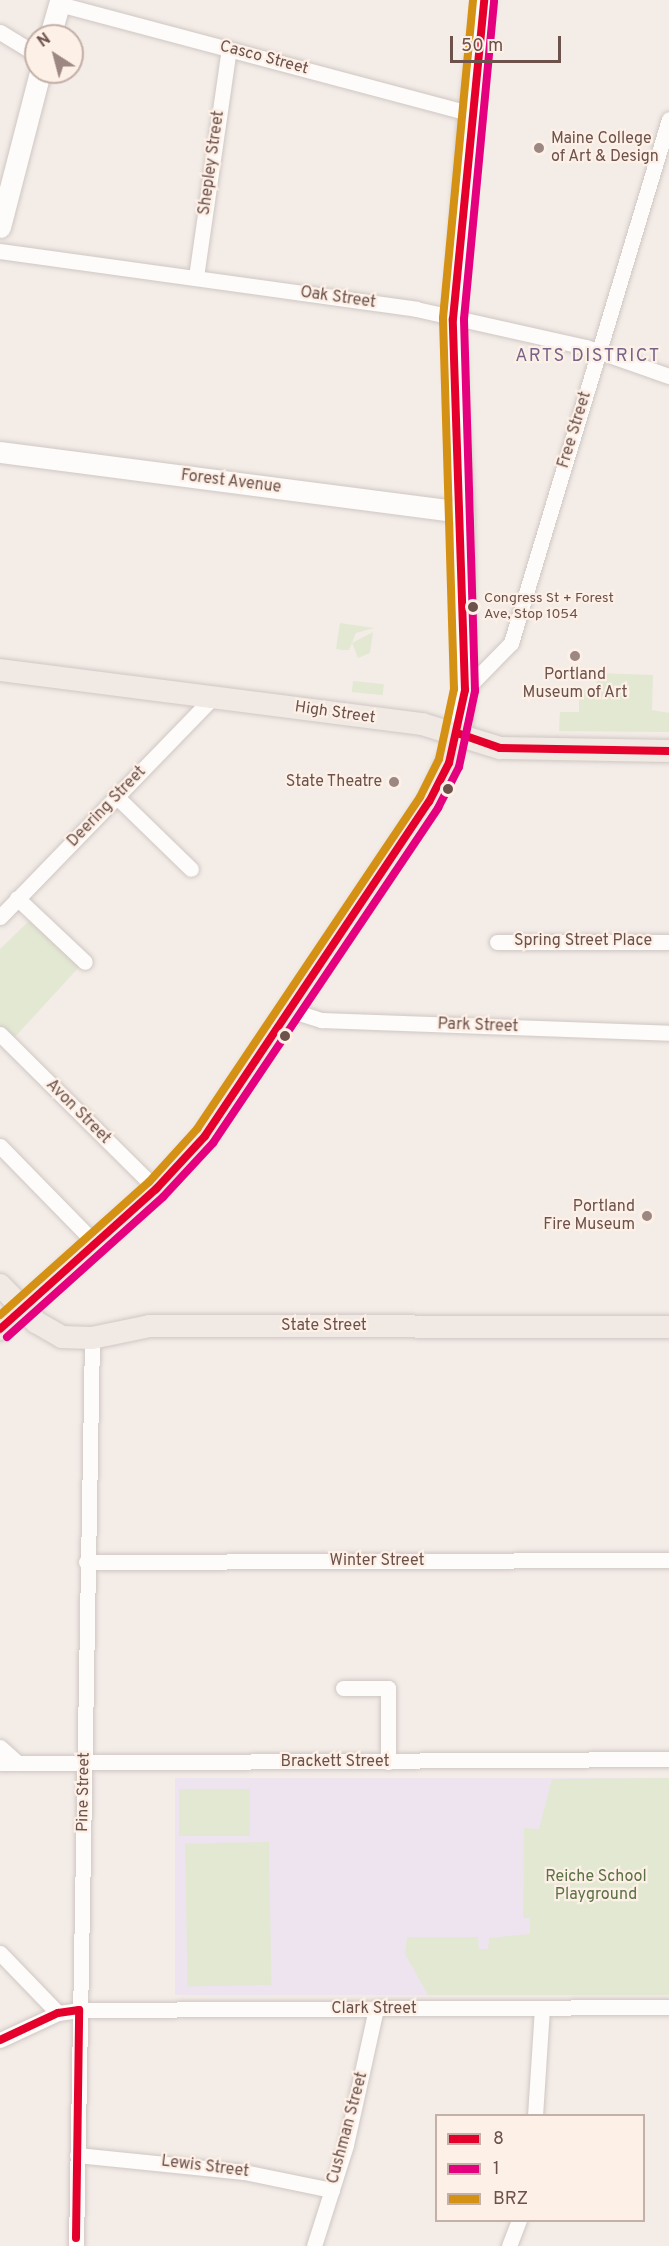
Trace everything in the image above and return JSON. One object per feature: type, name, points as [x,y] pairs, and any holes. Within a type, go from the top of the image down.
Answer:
[{"type":"main road","points":[[0,1329],[156,1189],[205,1136],[429,801],[460,734],[465,690],[463,512],[453,318],[469,112],[484,0]]},
{"type":"main road","points":[[53,24],[59,2]]},
{"type":"main road","points":[[0,227],[3,200],[37,84]]},
{"type":"main road","name":"Forest Avenue","points":[[0,452],[463,512]]},
{"type":"main road","name":"High Street","points":[[0,670],[214,696],[460,734],[500,748],[669,751]]},
{"type":"main road","name":"State Street","points":[[0,1285],[23,1309],[62,1337],[92,1338],[150,1326],[669,1327]]},
{"type":"street","name":"Casco Street","points":[[59,2],[469,112]]},
{"type":"street","points":[[0,32],[24,47]]},
{"type":"street","name":"Shepley Street","points":[[196,277],[229,49]]},
{"type":"street","name":"Free Street","points":[[465,690],[511,642],[669,119]]},
{"type":"street","name":"Oak Street","points":[[0,251],[196,277],[453,318],[599,352],[669,376]]},
{"type":"street","name":"Deering Street","points":[[0,917],[214,696]]},
{"type":"street","points":[[117,797],[191,869]]},
{"type":"street","points":[[17,898],[85,962]]},
{"type":"street","name":"Spring Street Place","points":[[497,942],[669,942]]},
{"type":"street","name":"Park Street","points":[[290,1010],[321,1020],[669,1034]]},
{"type":"street","name":"Avon Street","points":[[0,1034],[156,1189]]},
{"type":"street","points":[[0,1146],[95,1243]]},
{"type":"street","name":"Pine Street","points":[[78,2243],[79,2010],[92,1338]]},
{"type":"street","name":"Winter Street","points":[[86,1562],[669,1560]]},
{"type":"street","points":[[343,1688],[388,1688],[388,1762]]},
{"type":"street","points":[[0,1747],[18,1763]]},
{"type":"street","name":"Brackett Street","points":[[0,1762],[669,1759]]},
{"type":"street","points":[[0,1953],[58,2013]]},
{"type":"street","name":"Clark Street","points":[[0,2040],[58,2013],[79,2010],[669,2007]]},
{"type":"street","points":[[535,2114],[542,2008]]},
{"type":"street","name":"Cushman Street","points":[[314,2246],[332,2190],[376,2009]]},
{"type":"street","name":"Lewis Street","points":[[77,2155],[244,2172],[332,2190]]},
{"type":"street","points":[[509,2246],[518,2222]]},
{"type":"shaded area","points":[[175,1778],[669,1778],[669,1995],[175,1995]]},
{"type":"green space","points":[[340,623],[374,628],[356,633],[349,650],[336,649]]},
{"type":"green space","points":[[373,632],[370,653],[358,658],[352,643]]},
{"type":"green space","points":[[597,673],[653,675],[652,710],[669,713],[669,732],[559,731],[560,712],[579,712],[579,690],[596,690]]},
{"type":"green space","points":[[353,681],[384,684],[383,695],[352,692]]},
{"type":"green space","points":[[29,921],[80,966],[13,1039],[0,1026],[0,949]]},
{"type":"green space","name":"Reiche School Playground","points":[[669,1778],[669,1995],[428,1995],[405,1954],[407,1937],[478,1937],[479,1949],[488,1949],[489,1938],[530,1934],[530,1918],[523,1918],[524,1828],[539,1829],[552,1779]]},
{"type":"green space","points":[[179,1789],[250,1789],[250,1836],[179,1836]]},
{"type":"green space","points":[[269,1842],[271,1985],[188,1986],[185,1843]]},
{"type":"transit line","name":"BRZ","points":[[0,1315],[149,1182],[197,1129],[420,797],[439,759],[454,689],[443,318],[473,0]]},
{"type":"transit line","name":"8","points":[[0,1329],[156,1189],[205,1136],[429,802],[449,763],[465,690],[453,319],[484,0]]},
{"type":"transit line","name":"1","points":[[7,1337],[163,1197],[213,1143],[438,808],[459,767],[475,691],[464,319],[494,1]]},
{"type":"transit line","name":"8","points":[[460,734],[500,748],[669,751]]},
{"type":"transit line","name":"8","points":[[0,2040],[58,2013],[79,2010]]},
{"type":"transit line","name":"8","points":[[76,2238],[79,2010]]},
{"type":"place","name":"Maine College of Art & Design","points":[[539,148]]},
{"type":"place","name":"Congress St + Forest Ave, Stop 1054","points":[[473,607]]},
{"type":"place","name":"Portland Museum of Art","points":[[575,656]]},
{"type":"place","name":"State Theatre","points":[[394,782]]},
{"type":"place","name":"Portland Fire Museum","points":[[647,1216]]},
{"type":"district","name":"ARTS DISTRICT","points":[[588,357]]}]
